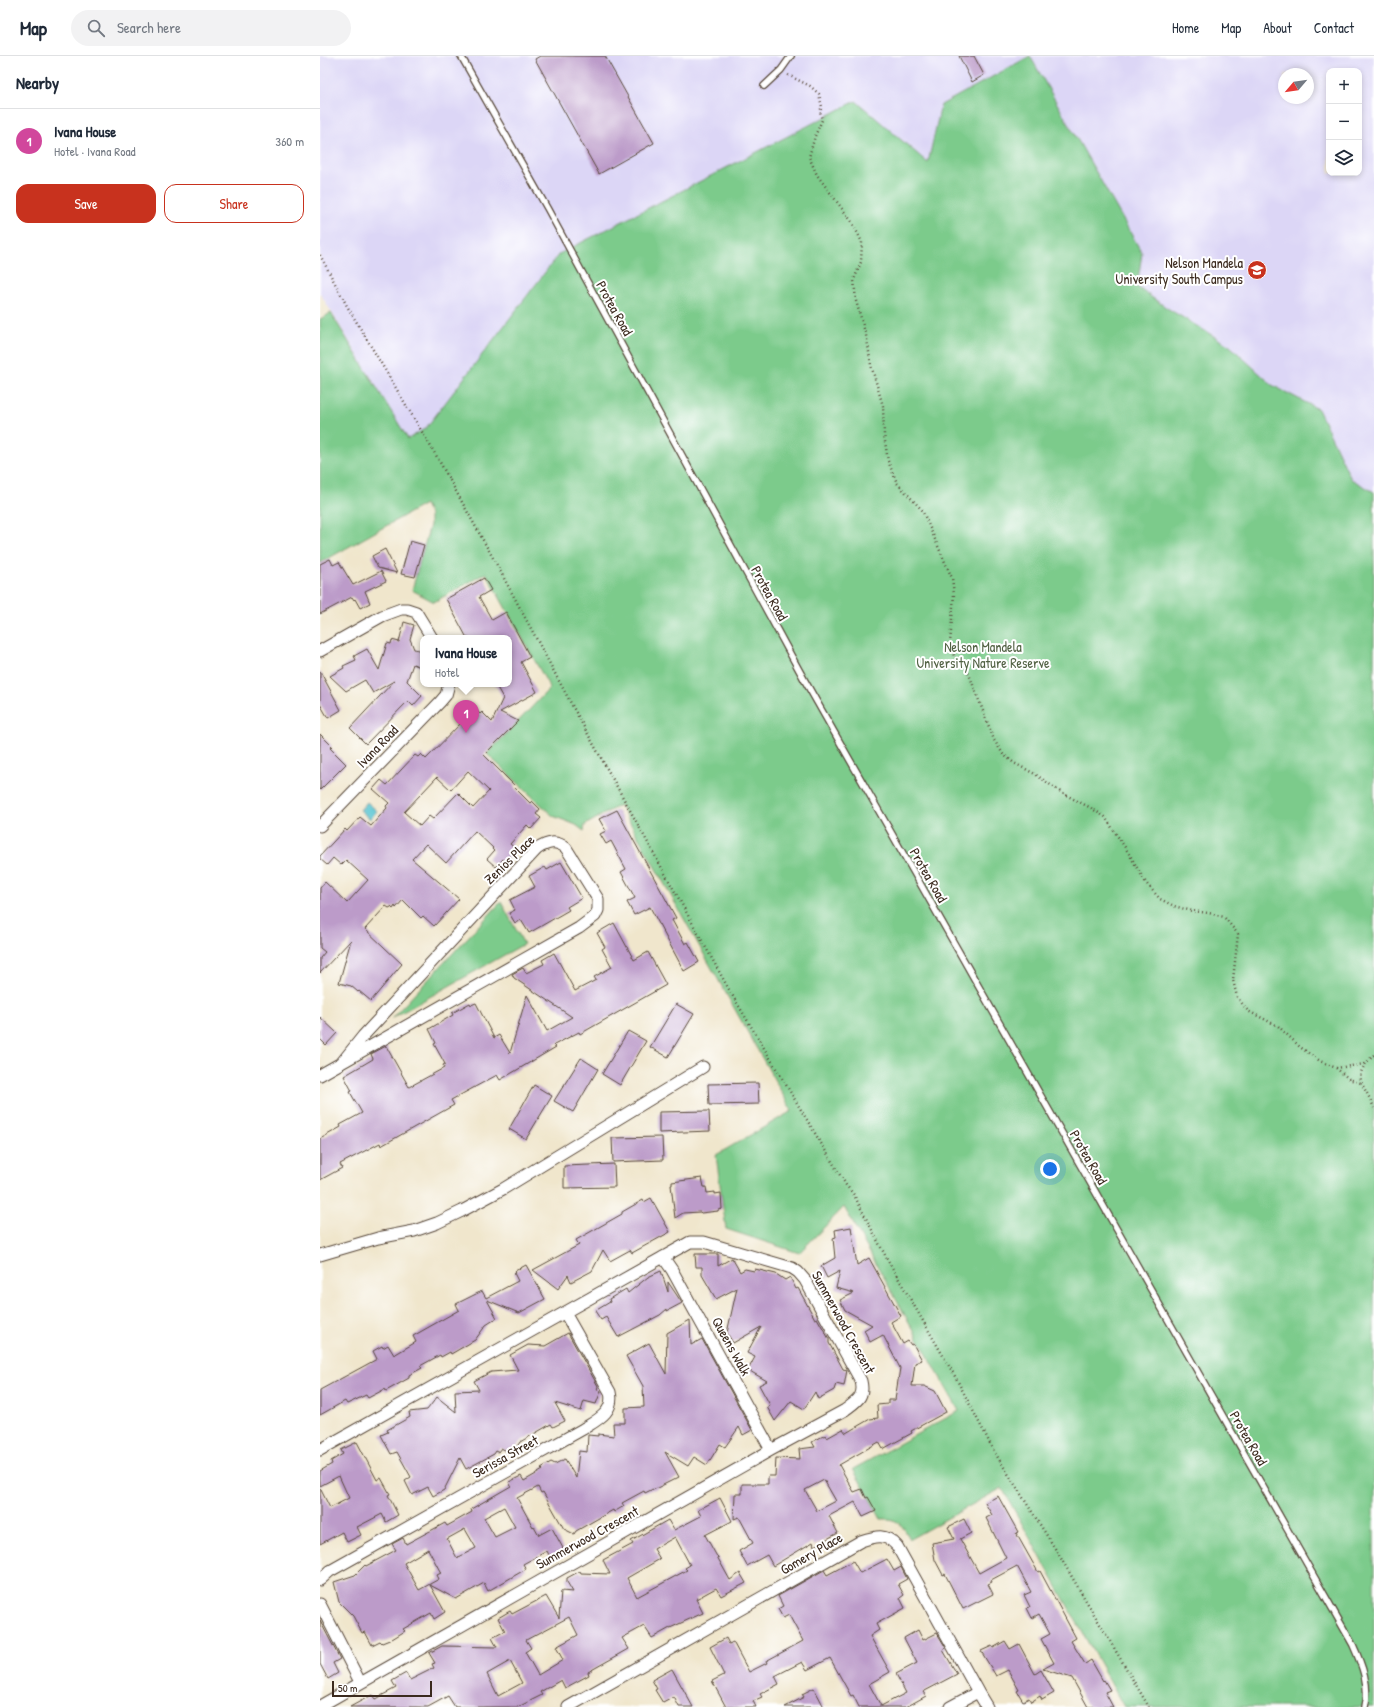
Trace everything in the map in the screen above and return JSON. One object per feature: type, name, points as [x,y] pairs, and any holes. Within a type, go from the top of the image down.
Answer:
[{"type":"street","points":[[320,651],[382,616],[401,609],[416,612],[430,635]]},
{"type":"street","name":"Ivana Road","points":[[320,826],[440,702],[446,695],[448,687]]},
{"type":"street","name":"Zenios Place","points":[[320,1075],[579,928],[595,916],[598,910],[598,899],[566,848],[560,843],[552,842],[537,849],[363,1036],[343,1061]]},
{"type":"street","points":[[320,1255],[378,1238],[414,1231],[462,1211],[503,1189],[703,1067]]},
{"type":"street","name":"Summerwood Crescent","points":[[320,1450],[690,1242],[704,1242],[792,1268],[798,1272],[805,1280],[861,1381],[863,1389],[861,1396],[856,1402],[845,1410],[771,1450],[320,1706]]},
{"type":"street","name":"Queens Walk","points":[[663,1257],[718,1350],[771,1450]]},
{"type":"street","name":"Serissa Street","points":[[320,1580],[330,1571],[583,1429],[605,1414],[612,1400],[610,1392],[565,1313]]},
{"type":"street","name":"Gomery Place","points":[[568,1707],[861,1541],[879,1536],[888,1538],[897,1546],[987,1707]]},
{"type":"street","points":[[320,1604],[360,1682]]},
{"type":"street","points":[[950,1707],[978,1692]]},
{"type":"lane","name":"Protea Road","points":[[461,56],[548,208],[805,681],[1353,1645],[1364,1669],[1367,1696],[1365,1707]]},
{"type":"lane","points":[[764,86],[781,70],[791,56]]},
{"type":"path","points":[[781,70],[810,86],[819,94],[822,120],[815,136],[809,157],[817,175],[852,222],[862,242],[861,262],[854,280],[856,301],[867,339],[871,365],[883,406],[884,435],[888,461],[897,483],[922,510],[952,578],[954,594],[950,643],[954,656],[967,671],[976,689],[994,740],[1003,754],[1014,763],[1036,774],[1062,793],[1091,808],[1104,817],[1128,852],[1146,883],[1160,899],[1192,911],[1210,913],[1224,917],[1238,934],[1233,980],[1238,997],[1248,1010],[1278,1026],[1300,1046],[1320,1061],[1336,1068],[1349,1079],[1361,1083]]},
{"type":"path","points":[[320,255],[346,306],[437,458],[498,567],[574,709],[731,993],[846,1185],[854,1195],[886,1257],[956,1378],[995,1452],[1056,1550],[1149,1707]]},
{"type":"path","points":[[1374,1055],[1365,1064],[1361,1071],[1361,1083],[1374,1108]]},
{"type":"path","points":[[1336,1068],[1365,1064]]},
{"type":"shaded area","points":[[320,56],[1030,56],[941,105],[928,164],[856,101],[559,254],[426,428],[408,439],[320,293]]},
{"type":"shaded area","points":[[1030,56],[1374,56],[1374,492],[1351,479],[1318,409],[1272,385],[1230,346],[1167,308],[1137,287],[1142,253]]},
{"type":"green space","name":"Nelson Mandela University Nature Reserve","points":[[1030,56],[1142,253],[1137,287],[1167,308],[1230,346],[1272,385],[1318,409],[1351,479],[1374,492],[1374,1707],[1124,1707],[1002,1488],[910,1539],[899,1523],[892,1520],[881,1519],[853,1469],[959,1411],[844,1207],[799,1253],[726,1229],[716,1155],[792,1111],[620,805],[585,825],[584,831],[576,825],[553,816],[487,754],[550,688],[486,573],[434,602],[412,590],[430,525],[430,515],[425,504],[320,563],[320,319],[331,313],[408,439],[426,428],[559,254],[856,101],[928,163],[941,105]]},
{"type":"green space","points":[[501,902],[524,944],[392,1018]]},
{"type":"water","points":[[367,802],[377,811],[370,819],[360,810]]},
{"type":"building","points":[[540,56],[605,56],[654,143],[599,174],[535,59]]},
{"type":"building","points":[[959,56],[974,56],[984,75],[972,82]]},
{"type":"building","points":[[410,541],[424,545],[415,577],[401,574]]},
{"type":"building","points":[[385,549],[397,573],[378,568],[372,556]]},
{"type":"building","points":[[330,559],[333,565],[339,562],[353,585],[381,571],[386,581],[365,591],[370,603],[360,608],[355,599],[354,600],[352,597],[320,614],[320,564]]},
{"type":"building","points":[[484,578],[491,590],[479,597],[492,620],[506,612],[530,657],[521,662],[537,692],[500,712],[518,721],[484,755],[530,803],[532,801],[540,809],[536,814],[541,818],[531,829],[527,825],[510,844],[516,849],[505,861],[503,859],[496,867],[487,859],[494,851],[492,849],[493,848],[475,831],[446,863],[426,844],[412,859],[459,899],[434,926],[423,916],[421,918],[403,900],[396,908],[395,906],[393,909],[386,906],[365,929],[402,964],[371,1001],[351,986],[339,983],[351,940],[320,973],[320,958],[325,952],[320,948],[320,888],[325,882],[347,903],[368,880],[346,860],[341,865],[333,858],[327,865],[320,859],[320,856],[345,829],[347,831],[360,817],[371,826],[387,808],[386,806],[389,803],[373,789],[381,780],[387,785],[415,755],[418,757],[421,754],[426,759],[463,721],[456,714],[468,702],[480,714],[482,712],[492,722],[503,698],[497,687],[512,687],[512,635],[465,635],[446,599]],"holes":[[[468,771],[489,791],[473,808],[458,793],[433,819],[429,816],[420,826],[404,812],[437,777],[451,790]]]},
{"type":"building","points":[[404,622],[414,625],[410,639],[414,649],[420,650],[420,667],[413,664],[407,681],[422,696],[413,706],[408,701],[366,744],[350,728],[394,681],[373,693],[365,680],[346,691],[330,676],[344,668],[343,666],[356,660],[354,656],[367,649],[379,670],[387,643],[391,644],[392,640],[399,642]]},
{"type":"building","points":[[320,671],[341,710],[328,718],[320,704]]},
{"type":"building","points":[[320,734],[332,746],[330,748],[346,764],[320,790]]},
{"type":"building","points":[[617,810],[676,918],[672,920],[685,944],[688,942],[699,962],[684,971],[650,907],[634,915],[627,902],[635,898],[621,872],[626,869],[611,841],[606,844],[600,834],[606,831],[599,819]]},
{"type":"building","points":[[561,862],[582,898],[567,907],[569,910],[529,933],[521,920],[515,923],[509,913],[515,910],[510,900],[535,887],[529,876],[545,867],[547,870]]},
{"type":"building","points":[[614,923],[634,960],[648,952],[666,985],[580,1034],[579,1032],[554,1045],[556,1047],[500,1080],[497,1075],[451,1100],[454,1105],[381,1146],[380,1143],[340,1164],[342,1168],[320,1180],[320,1139],[341,1127],[340,1125],[362,1113],[350,1092],[352,1091],[344,1076],[373,1059],[371,1054],[386,1046],[409,1087],[444,1068],[443,1065],[445,1064],[434,1044],[436,1043],[429,1029],[470,1003],[471,1005],[476,1003],[494,1038],[499,1035],[510,1053],[527,995],[547,1031],[572,1017],[514,978],[512,974],[523,968],[526,973],[544,964],[542,960],[554,953],[575,991],[596,980],[594,977],[612,967],[602,949],[605,947],[597,933]]},
{"type":"building","points":[[676,1004],[694,1014],[668,1057],[650,1047]]},
{"type":"building","points":[[320,1017],[337,1033],[326,1045],[320,1039]]},
{"type":"building","points":[[628,1031],[646,1041],[620,1085],[602,1074]]},
{"type":"building","points":[[581,1058],[598,1069],[573,1112],[554,1101]]},
{"type":"building","points":[[758,1083],[759,1104],[709,1105],[708,1084]]},
{"type":"building","points":[[534,1085],[552,1096],[526,1139],[509,1129]]},
{"type":"building","points":[[709,1111],[710,1131],[659,1133],[659,1112]]},
{"type":"building","points":[[662,1137],[663,1160],[613,1162],[612,1138]]},
{"type":"building","points":[[614,1164],[615,1187],[564,1188],[564,1166]]},
{"type":"building","points":[[702,1178],[707,1193],[721,1193],[722,1209],[718,1211],[701,1213],[683,1213],[675,1218],[671,1185],[672,1182]]},
{"type":"building","points":[[651,1198],[670,1232],[632,1253],[630,1250],[610,1261],[603,1250],[592,1271],[571,1282],[568,1275],[558,1289],[533,1270],[579,1245],[576,1240],[622,1214],[622,1212],[643,1200],[644,1202]]},
{"type":"building","points":[[851,1227],[857,1265],[869,1258],[901,1316],[891,1322],[903,1344],[908,1341],[911,1345],[913,1344],[922,1360],[915,1363],[912,1386],[924,1386],[935,1391],[946,1412],[911,1431],[912,1433],[883,1449],[879,1442],[839,1465],[854,1492],[862,1489],[866,1498],[868,1497],[876,1511],[863,1517],[855,1502],[829,1516],[838,1533],[814,1546],[813,1542],[773,1566],[767,1555],[747,1566],[739,1551],[753,1543],[739,1517],[734,1519],[735,1494],[742,1494],[742,1484],[768,1484],[768,1476],[775,1476],[776,1458],[800,1459],[799,1449],[815,1447],[812,1442],[825,1435],[827,1438],[843,1429],[846,1433],[870,1419],[878,1418],[877,1405],[888,1404],[888,1400],[895,1400],[900,1368],[883,1335],[870,1342],[864,1330],[872,1325],[845,1310],[840,1300],[854,1293],[836,1288],[840,1271],[827,1278],[821,1266],[835,1258],[833,1238],[836,1237],[835,1230]],"holes":[[[824,1480],[836,1501],[817,1511],[805,1490]]]},
{"type":"building","points":[[695,1254],[718,1254],[718,1266],[732,1258],[740,1272],[745,1269],[754,1271],[755,1269],[776,1274],[785,1280],[790,1277],[796,1289],[798,1288],[815,1319],[817,1318],[843,1369],[847,1370],[844,1386],[836,1384],[834,1390],[818,1399],[815,1392],[804,1409],[791,1401],[775,1421],[767,1407],[770,1405],[759,1385],[767,1381],[748,1370],[755,1357],[747,1353],[761,1327],[733,1343],[727,1333],[737,1288],[716,1299],[702,1275],[702,1267],[696,1267]]},
{"type":"building","points":[[526,1265],[545,1299],[519,1313],[487,1300],[497,1318],[486,1325],[475,1340],[451,1354],[450,1352],[441,1357],[440,1355],[420,1366],[422,1368],[409,1375],[409,1378],[386,1391],[385,1389],[368,1398],[366,1395],[347,1404],[345,1401],[320,1415],[320,1390],[377,1359],[373,1351],[382,1346],[383,1348],[388,1345],[394,1355],[416,1342],[413,1336],[459,1310],[456,1304],[482,1291],[486,1298],[518,1281],[514,1273],[516,1272],[515,1271]]},
{"type":"building","points":[[661,1271],[668,1292],[668,1282],[682,1303],[667,1311],[667,1309],[660,1315],[618,1337],[606,1317],[601,1320],[595,1311],[610,1302],[609,1299],[626,1289],[628,1293],[648,1277]]},
{"type":"building","points":[[690,1320],[691,1345],[702,1339],[752,1430],[743,1435],[739,1427],[725,1447],[720,1444],[707,1465],[694,1457],[688,1466],[665,1452],[679,1477],[653,1490],[645,1493],[644,1491],[622,1503],[624,1506],[614,1512],[613,1510],[576,1531],[574,1534],[564,1529],[543,1492],[541,1493],[538,1487],[517,1498],[539,1535],[552,1528],[564,1550],[550,1557],[547,1551],[523,1564],[526,1569],[488,1591],[484,1583],[456,1599],[430,1585],[445,1612],[434,1619],[431,1613],[403,1629],[405,1631],[392,1639],[382,1643],[380,1641],[372,1645],[365,1632],[362,1633],[353,1616],[339,1602],[334,1582],[355,1575],[365,1565],[366,1566],[396,1550],[392,1544],[403,1538],[406,1544],[445,1523],[447,1526],[472,1512],[471,1509],[511,1486],[509,1482],[521,1476],[524,1481],[543,1470],[541,1468],[551,1462],[555,1464],[565,1459],[576,1478],[579,1451],[587,1452],[588,1435],[598,1436],[598,1434],[614,1436],[613,1423],[625,1423],[625,1408],[644,1407],[643,1386],[626,1356],[649,1343],[666,1374],[667,1333]],"holes":[[[504,1507],[515,1527],[495,1537],[484,1518]],[[465,1529],[476,1548],[457,1558],[447,1539]],[[428,1549],[441,1573],[437,1575],[439,1579],[419,1590],[404,1563]]]},
{"type":"building","points":[[568,1333],[598,1386],[597,1390],[601,1391],[596,1404],[584,1401],[581,1411],[555,1403],[565,1421],[553,1427],[551,1424],[520,1442],[512,1454],[501,1448],[498,1452],[496,1451],[494,1454],[466,1469],[460,1458],[444,1490],[433,1496],[428,1487],[412,1495],[405,1481],[411,1477],[397,1452],[391,1454],[381,1435],[410,1417],[409,1412],[427,1410],[437,1397],[456,1412],[455,1391],[479,1390],[474,1381],[491,1372],[518,1370],[510,1355],[528,1345],[545,1346]]},
{"type":"building","points":[[357,1442],[377,1480],[381,1478],[390,1494],[388,1495],[398,1515],[386,1522],[382,1514],[357,1527],[361,1535],[347,1542],[342,1532],[320,1544],[320,1488],[330,1508],[349,1498],[339,1476],[320,1486],[320,1471],[332,1464],[331,1461],[343,1454],[341,1450]]},
{"type":"building","points":[[998,1496],[1018,1532],[1016,1533],[1038,1572],[1040,1571],[1076,1638],[1071,1641],[1085,1664],[1091,1660],[1110,1690],[1105,1692],[1113,1707],[1088,1707],[1072,1678],[1043,1669],[1054,1663],[1041,1639],[1050,1634],[1039,1614],[1032,1618],[1027,1608],[1030,1607],[1024,1595],[1031,1592],[1017,1566],[991,1580],[992,1582],[988,1584],[993,1594],[963,1609],[945,1574],[943,1575],[935,1560],[932,1543],[954,1539],[948,1527],[964,1519],[971,1533],[960,1539],[979,1573],[1006,1558],[986,1518],[992,1515],[985,1503]]},
{"type":"building","points":[[720,1498],[732,1521],[705,1535],[730,1580],[740,1573],[746,1583],[721,1596],[716,1588],[696,1599],[703,1613],[652,1638],[644,1626],[622,1638],[629,1649],[588,1672],[589,1675],[565,1688],[561,1680],[540,1692],[542,1695],[518,1707],[455,1707],[448,1696],[428,1707],[350,1707],[372,1695],[375,1699],[396,1688],[392,1681],[406,1673],[410,1680],[434,1668],[432,1664],[435,1663],[429,1653],[442,1646],[497,1647],[492,1638],[505,1631],[498,1618],[510,1611],[512,1614],[546,1596],[559,1618],[561,1591],[573,1592],[567,1582],[567,1578],[580,1571],[581,1573],[610,1574],[603,1560],[633,1544],[631,1541],[668,1520],[674,1530],[701,1516],[698,1510]],"holes":[[[675,1537],[690,1565],[685,1568],[687,1570],[637,1597],[627,1578],[660,1559],[654,1549]],[[569,1617],[578,1635],[556,1647],[563,1660],[538,1675],[525,1652],[531,1648],[526,1640]],[[510,1661],[522,1683],[498,1696],[487,1674]]]},
{"type":"building","points":[[887,1559],[894,1571],[901,1567],[907,1579],[898,1584],[904,1595],[900,1598],[905,1608],[876,1624],[879,1630],[870,1636],[890,1672],[869,1684],[881,1706],[906,1693],[896,1674],[917,1663],[904,1638],[918,1630],[923,1640],[937,1633],[946,1648],[943,1650],[957,1674],[923,1692],[926,1696],[906,1707],[859,1707],[853,1695],[851,1696],[830,1658],[807,1670],[802,1662],[775,1676],[779,1684],[760,1694],[762,1697],[753,1701],[756,1707],[726,1707],[712,1681],[724,1675],[710,1647],[726,1638],[729,1644],[733,1642],[749,1672],[803,1641],[789,1615],[783,1618],[778,1609],[783,1606],[778,1596],[824,1570],[827,1575],[853,1561],[860,1573]]},
{"type":"building","points":[[320,1621],[340,1659],[333,1663],[338,1673],[328,1679],[320,1664]]},
{"type":"building","points":[[1005,1641],[1010,1649],[1019,1644],[1035,1674],[1041,1670],[1054,1693],[1042,1700],[1040,1696],[1031,1702],[1029,1698],[1023,1701],[1008,1670],[996,1676],[981,1651],[992,1646],[993,1648]]},
{"type":"building","points":[[672,1669],[693,1707],[679,1707],[674,1697],[663,1703],[655,1690],[657,1689],[652,1680]]},
{"type":"building","points":[[814,1688],[824,1707],[785,1707],[804,1697],[802,1694]]},
{"type":"place","name":"Nelson Mandela University South Campus","points":[[1257,270]]},
{"type":"place","name":"Ivana House","points":[[466,733]]}]
